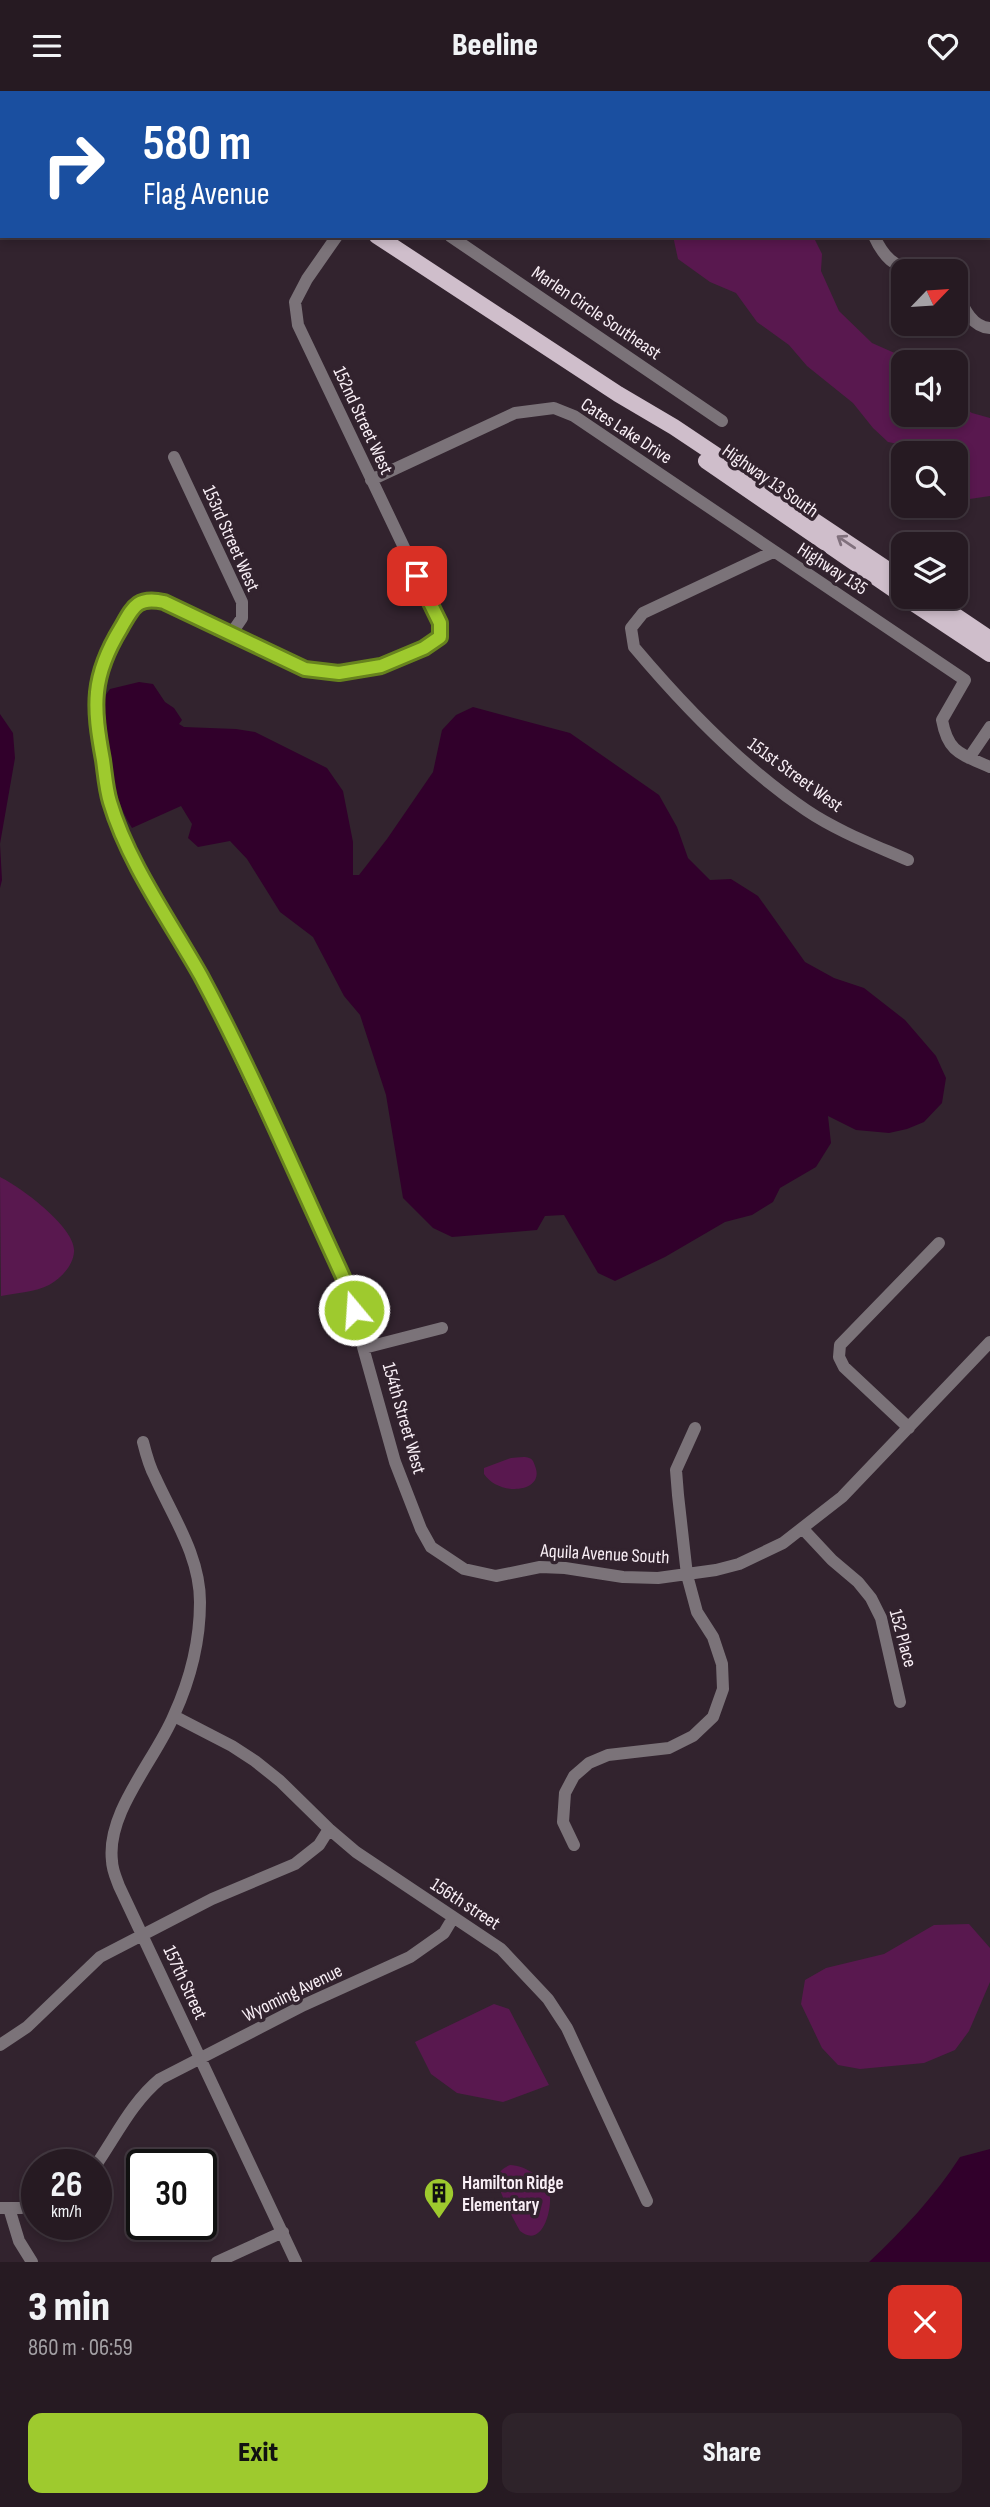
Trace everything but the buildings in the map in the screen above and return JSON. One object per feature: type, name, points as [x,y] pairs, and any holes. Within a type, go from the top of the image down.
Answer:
[{"type":"main road","name":"Highway 13 South","points":[[380,238],[891,572]]},
{"type":"main road","name":"Highway 13 South","points":[[618,394],[668,435],[891,587]]},
{"type":"main road","name":"Highway 13 South","points":[[923,609],[990,655]]},
{"type":"main road","points":[[946,609],[990,639]]},
{"type":"street","name":"152nd Street West","points":[[230,634],[305,669],[339,673],[381,666],[424,648],[440,637],[440,623],[298,325],[295,302],[307,279],[336,238]]},
{"type":"street","name":"Marlen Circle Southeast","points":[[453,238],[722,421]]},
{"type":"street","points":[[875,238],[883,255],[891,261]]},
{"type":"street","points":[[968,315],[982,328],[990,328]]},
{"type":"street","name":"Cates Lake Drive","points":[[371,480],[515,413],[554,408],[575,416],[773,552]]},
{"type":"street","name":"153rd Street West","points":[[174,457],[242,602],[242,618],[230,634]]},
{"type":"street","name":"151st Street West","points":[[773,552],[643,613],[631,628],[635,646],[744,762],[807,811],[844,832],[908,860]]},
{"type":"street","name":"Highway 135","points":[[773,552],[965,680],[942,720],[945,738],[952,749],[969,758],[988,762]]},
{"type":"street","name":"154th Street West","points":[[230,634],[164,602],[149,599],[134,606],[106,652],[97,685],[95,712],[110,803],[136,865],[202,978],[344,1279],[395,1462],[421,1529],[431,1547]]},
{"type":"street","points":[[969,758],[990,727]]},
{"type":"street","points":[[909,1428],[844,1367],[839,1357],[841,1345],[939,1243]]},
{"type":"street","points":[[365,1348],[442,1328]]},
{"type":"street","name":"Aquila Avenue South","points":[[431,1547],[464,1569],[496,1576],[540,1567],[623,1577],[687,1575],[739,1564],[761,1555],[803,1529],[842,1497],[990,1342]]},
{"type":"street","points":[[574,1845],[563,1822],[565,1793],[574,1776],[589,1763],[608,1755],[669,1748],[692,1736],[713,1717],[723,1689],[722,1664],[713,1637],[697,1612],[687,1575],[676,1469],[695,1428]]},
{"type":"street","name":"157th Street","points":[[143,1442],[153,1475],[190,1551],[197,1573],[200,1599],[198,1638],[174,1716],[120,1816],[111,1860],[118,1886],[296,2262]]},
{"type":"street","name":"152 Place","points":[[803,1529],[871,1598],[881,1618],[900,1702]]},
{"type":"street","name":"156th street","points":[[174,1716],[256,1761],[356,1852],[501,1949],[548,1999],[567,2028],[648,2201]]},
{"type":"street","points":[[0,2045],[27,2027],[100,1957],[212,1899],[295,1864],[319,1846],[328,1829]]},
{"type":"street","name":"Wyoming Avenue","points":[[107,2149],[147,2089],[174,2070],[303,2005],[410,1957],[444,1933],[453,1918]]},
{"type":"street","points":[[5,2208],[19,2241],[32,2262]]},
{"type":"street","points":[[217,2262],[283,2232]]},
{"type":"shaded area","points":[[673,238],[814,238],[822,254],[821,271],[839,311],[872,343],[891,351],[891,427],[968,427],[968,410],[990,418],[990,496],[968,499],[968,441],[888,442],[853,403],[807,366],[789,345],[757,322],[736,293],[710,282],[678,259]]},
{"type":"shaded area","points":[[139,682],[153,684],[165,702],[174,708],[182,720],[179,724],[184,727],[255,732],[327,768],[343,791],[353,842],[353,875],[359,875],[387,839],[433,772],[442,730],[456,715],[473,707],[570,733],[659,795],[677,827],[688,858],[710,880],[731,879],[758,896],[805,962],[834,978],[864,988],[905,1020],[936,1056],[946,1078],[942,1103],[924,1122],[889,1133],[856,1130],[828,1116],[831,1143],[816,1167],[780,1188],[773,1202],[752,1215],[725,1222],[665,1257],[615,1281],[598,1273],[564,1215],[545,1216],[537,1230],[452,1237],[433,1228],[403,1198],[386,1095],[360,1015],[344,996],[313,937],[280,912],[247,859],[230,841],[198,847],[188,838],[192,824],[181,806],[132,828],[125,816],[111,770],[102,708],[110,689]]},
{"type":"shaded area","points":[[0,714],[13,733],[15,758],[0,844]]},
{"type":"shaded area","points":[[0,844],[2,880],[0,888]]},
{"type":"shaded area","points":[[0,1177],[33,1198],[57,1220],[72,1242],[74,1252],[66,1271],[49,1285],[1,1296]]},
{"type":"shaded area","points":[[525,1457],[532,1460],[537,1475],[534,1482],[519,1489],[510,1489],[491,1481],[484,1474],[484,1468],[511,1458]]},
{"type":"shaded area","points":[[969,1924],[990,1948],[990,1982],[969,2031],[955,2050],[924,2063],[860,2069],[838,2065],[822,2048],[801,2004],[805,1980],[826,1968],[884,1954],[934,1925]]},
{"type":"shaded area","points":[[494,2004],[509,2009],[549,2085],[503,2102],[457,2093],[431,2074],[415,2042]]},
{"type":"shaded area","points":[[990,2149],[990,2262],[869,2262],[918,2212],[960,2157]]},
{"type":"shaded area","points":[[510,2165],[522,2168],[541,2179],[549,2191],[550,2204],[546,2220],[534,2235],[520,2231],[500,2189],[499,2175]]},
{"type":"place","name":"Hamilton Ridge Elementary","points":[[439,2220]]},
{"type":"route","points":[[354,1310],[344,1279],[257,1092],[202,978],[136,865],[110,803],[95,712],[97,685],[106,652],[134,606],[149,599],[164,602],[305,669],[339,673],[381,666],[424,648],[440,637],[440,623],[417,576]]}]
